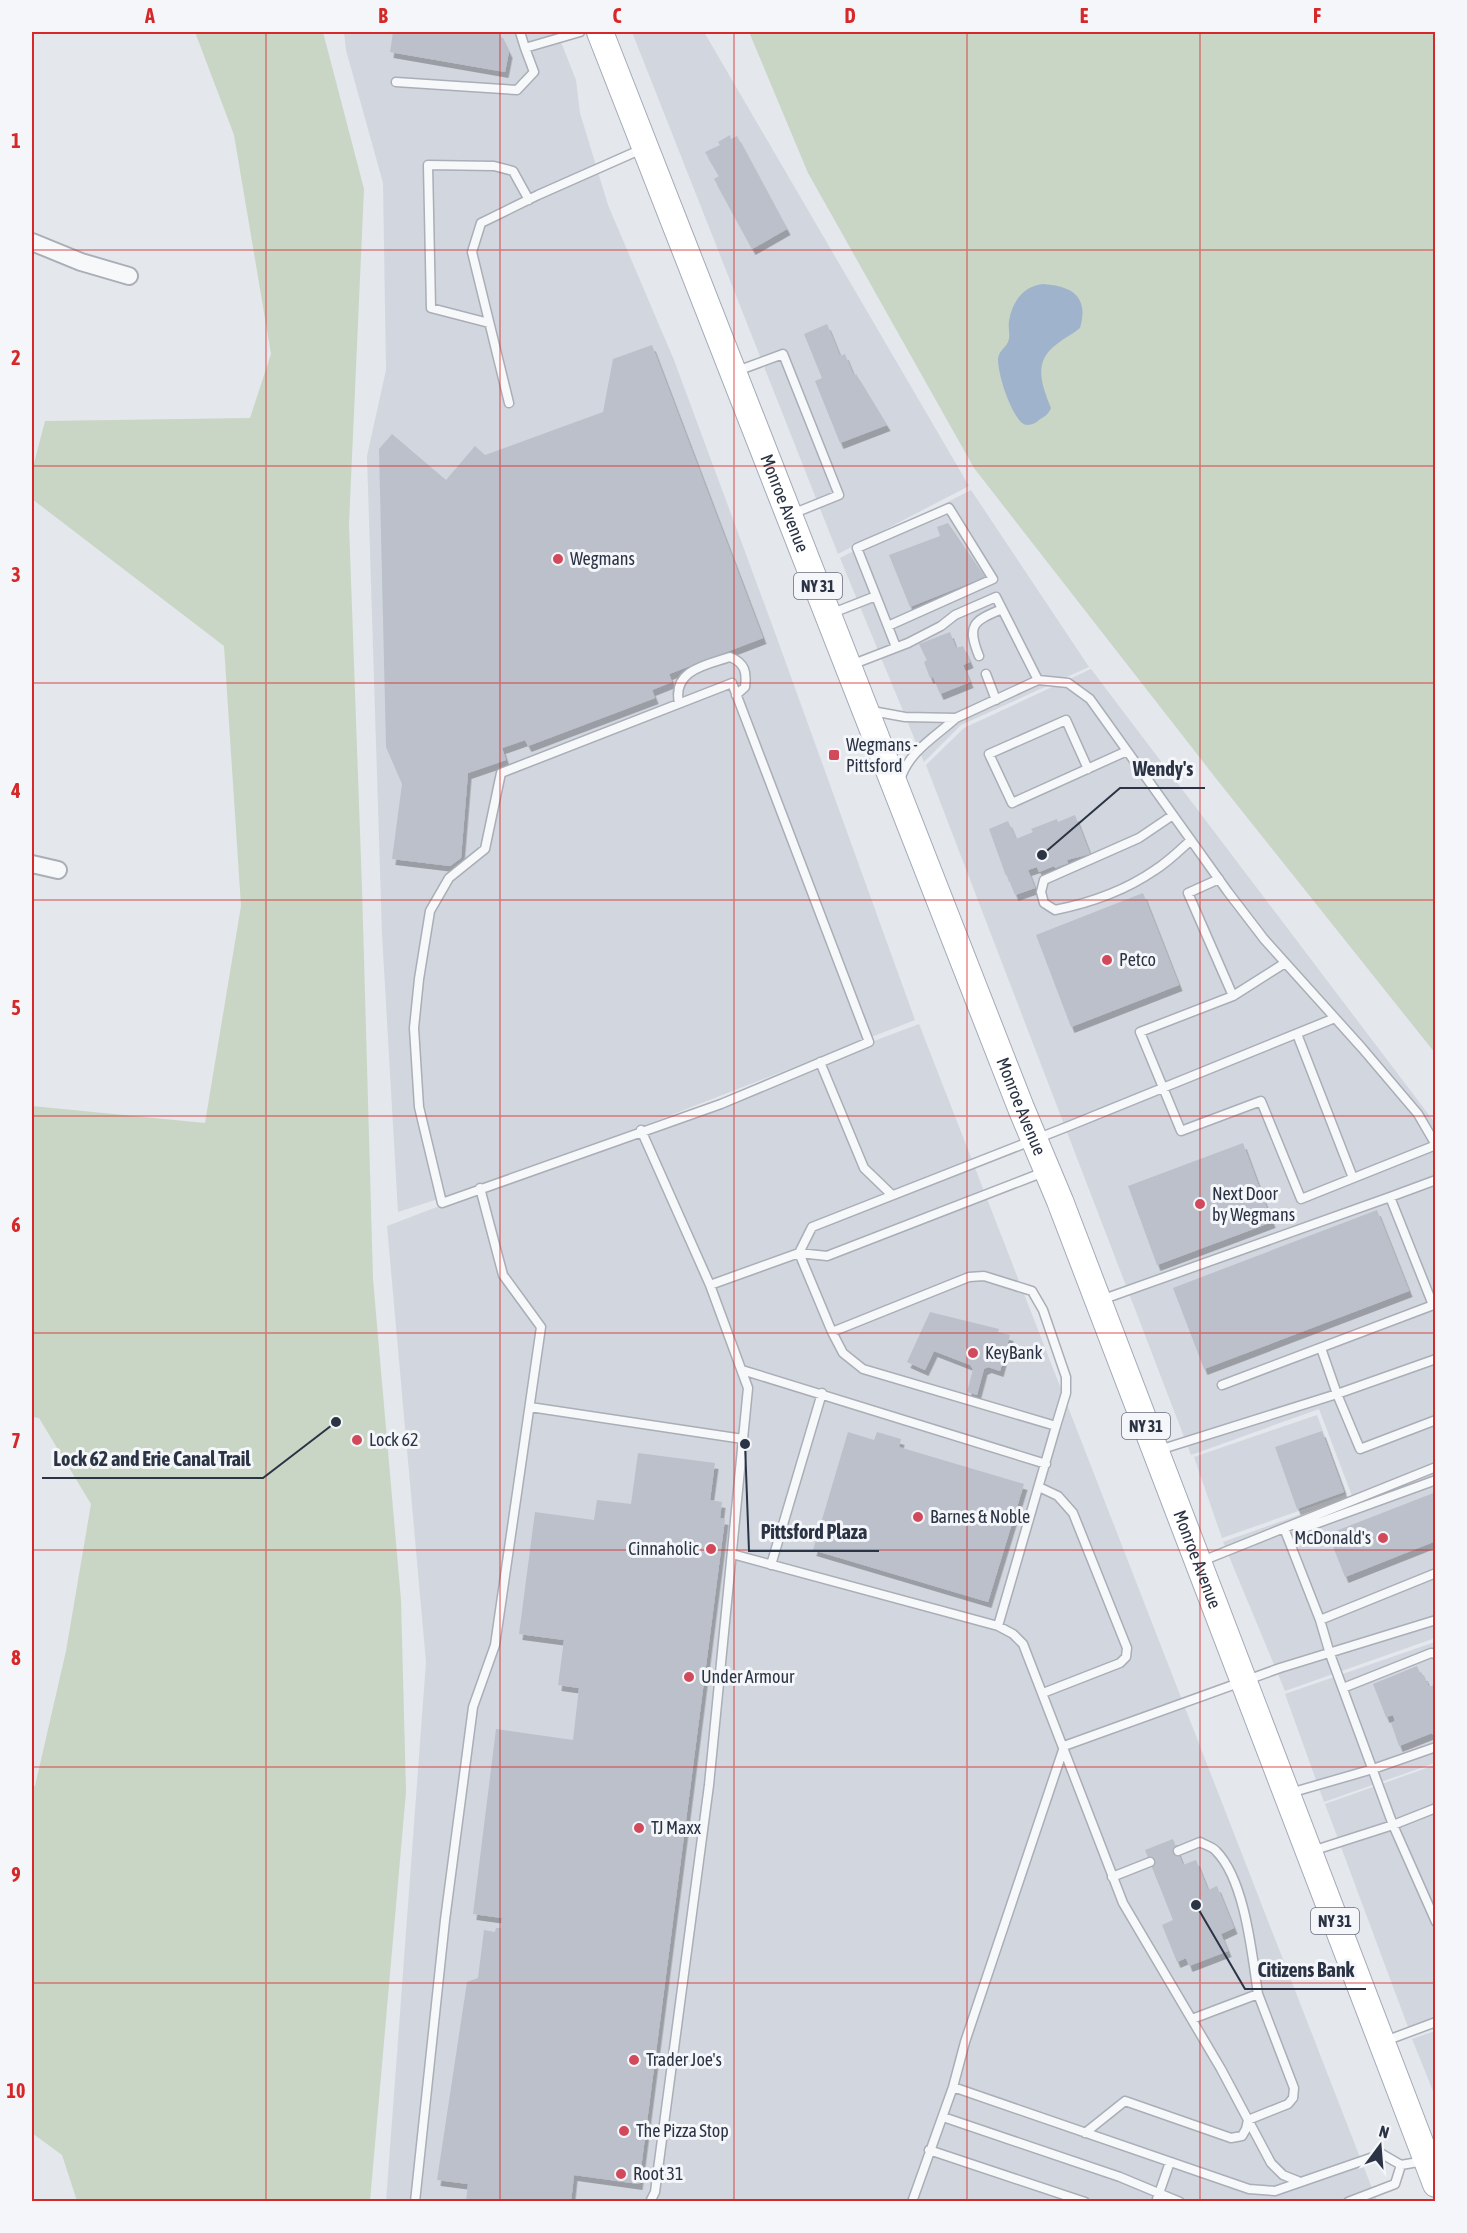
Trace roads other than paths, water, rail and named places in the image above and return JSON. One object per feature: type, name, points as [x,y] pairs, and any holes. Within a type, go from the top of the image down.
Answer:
[{"type":"main road","name":"Monroe Avenue","points":[[600,32],[1047,1170],[1432,2167]]},
{"type":"street","points":[[32,242],[81,262],[129,276]]},
{"type":"street","points":[[32,864],[58,870]]},
{"type":"lane","points":[[396,82],[517,90],[534,72],[520,32]]},
{"type":"lane","points":[[525,48],[580,32]]},
{"type":"lane","points":[[509,403],[472,252],[482,223],[645,148]]},
{"type":"lane","points":[[489,323],[431,308],[428,165],[494,166],[513,171],[529,200]]},
{"type":"lane","points":[[733,372],[783,354],[835,484],[839,495],[789,515]]},
{"type":"lane","points":[[888,626],[993,579],[949,508],[857,548],[896,647]]},
{"type":"lane","points":[[829,614],[876,596]]},
{"type":"lane","points":[[849,666],[941,626],[955,615],[996,597],[1038,680]]},
{"type":"lane","points":[[979,656],[972,640],[973,627],[979,619],[1002,609]]},
{"type":"lane","points":[[679,703],[677,692],[683,679],[691,670],[730,657],[739,661],[745,669],[745,687],[736,695]]},
{"type":"lane","points":[[986,674],[996,700]]},
{"type":"lane","points":[[897,789],[904,767],[917,749],[938,735],[956,718],[1038,680],[1068,683],[1090,699],[1264,939],[1418,1114],[1436,1145],[1301,1199],[1261,1101],[1181,1131],[1140,1032],[1233,996],[1285,963]]},
{"type":"lane","points":[[732,683],[736,695],[869,1042],[721,1104],[641,1130],[442,1203],[419,1107],[414,1028],[430,911],[449,878],[485,849],[501,773],[732,683]]},
{"type":"lane","points":[[866,709],[881,714],[905,717],[956,718]]},
{"type":"lane","points":[[1088,769],[1065,720],[989,754],[1012,803],[1088,769],[1127,751]]},
{"type":"lane","points":[[1173,815],[1130,842],[1044,880],[1041,892],[1044,903],[1055,910],[1075,906],[1132,884],[1156,870],[1191,840]]},
{"type":"lane","points":[[1219,879],[1188,894],[1233,996]]},
{"type":"lane","points":[[1056,1426],[863,1369],[843,1353],[799,1253],[812,1227],[1035,1140],[1335,1018]]},
{"type":"lane","points":[[1297,1034],[1353,1178]]},
{"type":"lane","points":[[820,1062],[864,1168],[892,1195]]},
{"type":"lane","points":[[641,1130],[710,1285],[748,1388],[709,1785],[655,2192],[650,2202]]},
{"type":"lane","points":[[710,1285],[799,1253],[827,1256],[1047,1170]]},
{"type":"lane","points":[[1098,1301],[1436,1180]]},
{"type":"lane","points":[[415,2202],[445,1920],[473,1707],[495,1645],[541,1327],[503,1275],[480,1188]]},
{"type":"lane","points":[[1222,1385],[1434,1304],[1390,1197]]},
{"type":"lane","points":[[832,1332],[969,1277],[984,1276],[1032,1291],[1043,1310],[1066,1377],[1066,1393],[998,1626]]},
{"type":"lane","points":[[1321,1348],[1360,1449],[1436,1420]]},
{"type":"lane","points":[[1156,1451],[1337,1394],[1436,1359]]},
{"type":"lane","points":[[742,1370],[1046,1464]]},
{"type":"lane","points":[[771,1565],[822,1393]]},
{"type":"lane","points":[[530,1407],[743,1439]]},
{"type":"lane","points":[[1199,1563],[1436,1467]]},
{"type":"lane","points":[[1288,1527],[1307,1527],[1436,1480]]},
{"type":"lane","points":[[1039,1487],[1058,1496],[1073,1513],[1126,1648],[1126,1657],[1120,1663],[1043,1693]]},
{"type":"lane","points":[[1288,1527],[1330,1654],[1393,1825],[1436,1922]]},
{"type":"lane","points":[[732,1554],[998,1626],[1013,1634],[1023,1644],[1123,1903],[1192,2019],[1270,2163],[1283,2175],[1298,2181]]},
{"type":"lane","points":[[1320,1620],[1436,1573]]},
{"type":"lane","points":[[1064,1746],[1280,1668],[1436,1620]]},
{"type":"lane","points":[[1343,1688],[1431,1653],[1436,1654]]},
{"type":"lane","points":[[912,2202],[953,2087],[965,2042],[1064,1746]]},
{"type":"lane","points":[[1287,1794],[1373,1769],[1436,1747]]},
{"type":"lane","points":[[1309,1852],[1393,1825],[1436,1808]]},
{"type":"lane","points":[[1178,1851],[1200,1842],[1216,1849],[1231,1872],[1240,1896],[1258,1994],[1294,2088],[1293,2098],[1288,2104],[1248,2120]]},
{"type":"lane","points":[[1112,1877],[1150,1862]]},
{"type":"lane","points":[[1192,2019],[1258,1994]]},
{"type":"lane","points":[[1382,2042],[1436,2022]]},
{"type":"lane","points":[[953,2087],[1249,2189],[1275,2191],[1298,2181],[1382,2154],[1401,2165],[1432,2167]]},
{"type":"lane","points":[[1085,2133],[1125,2101],[1231,2138],[1242,2136],[1248,2120]]},
{"type":"lane","points":[[943,2117],[1120,2177],[1158,2197],[1180,2202]]},
{"type":"lane","points":[[929,2150],[1085,2202]]},
{"type":"lane","points":[[1158,2197],[1170,2162]]},
{"type":"lane","points":[[1348,2202],[1395,2184],[1401,2165]]},
{"type":"water","points":[[1043,284],[1063,287],[1076,295],[1082,308],[1082,317],[1080,328],[1057,344],[1044,358],[1042,382],[1051,408],[1037,421],[1026,425],[1018,418],[1009,402],[1002,383],[998,359],[1009,339],[1009,321],[1016,301],[1030,288]]},
{"type":"place","name":"Wegmans","points":[[558,559]]},
{"type":"place","name":"Wegmans - Pittsford","points":[[834,755]]},
{"type":"place","name":"Wendy's","points":[[1042,855]]},
{"type":"place","name":"Petco","points":[[1107,960]]},
{"type":"place","name":"Next Door by Wegmans","points":[[1200,1204]]},
{"type":"place","name":"KeyBank","points":[[973,1353]]},
{"type":"place","name":"Lock 62 and Erie Canal Trail","points":[[336,1422]]},
{"type":"place","name":"Lock 62","points":[[357,1440]]},
{"type":"place","name":"Pittsford Plaza","points":[[745,1444]]},
{"type":"place","name":"Barnes & Noble","points":[[918,1517]]},
{"type":"place","name":"McDonald's","points":[[1383,1538]]},
{"type":"place","name":"Cinnaholic","points":[[711,1549]]},
{"type":"place","name":"Under Armour","points":[[689,1677]]},
{"type":"place","name":"TJ Maxx","points":[[639,1828]]},
{"type":"place","name":"Citizens Bank","points":[[1196,1905]]},
{"type":"place","name":"Trader Joe's","points":[[634,2060]]},
{"type":"place","name":"The Pizza Stop","points":[[624,2131]]},
{"type":"place","name":"Root 31","points":[[621,2174]]}]
